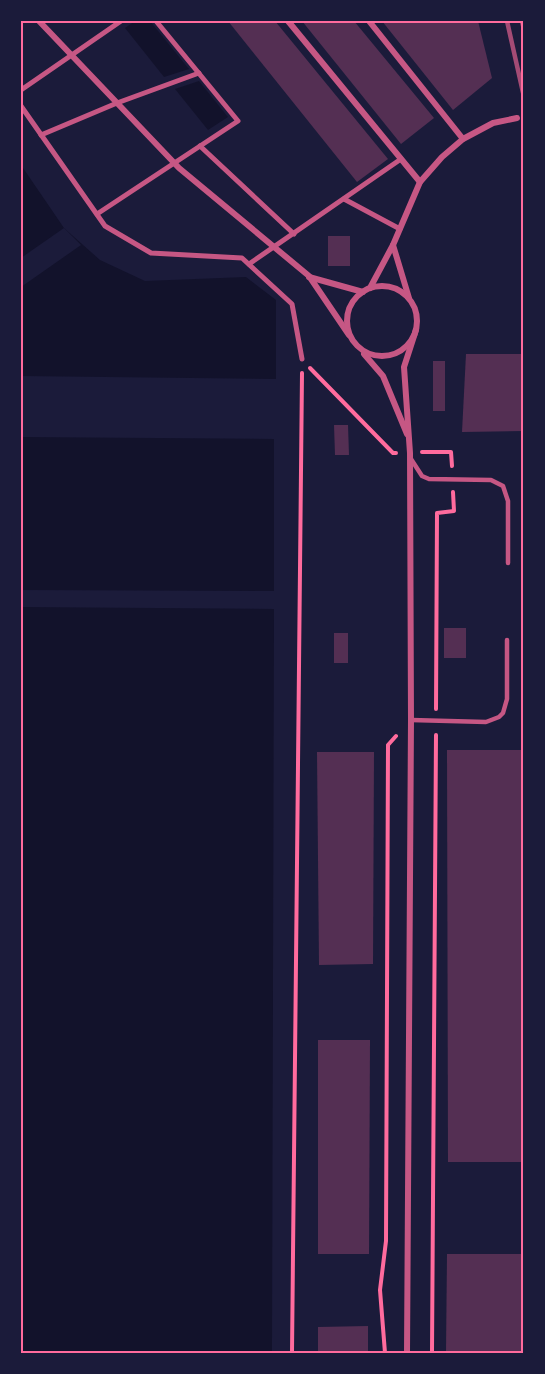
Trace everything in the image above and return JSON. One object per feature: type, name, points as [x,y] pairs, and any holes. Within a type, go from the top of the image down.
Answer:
[{"type":"street","points":[[39,21],[174,162],[309,276],[360,350],[383,376],[410,441]]},
{"type":"street","points":[[21,90],[121,21]]},
{"type":"street","points":[[97,214],[238,121],[156,21]]},
{"type":"street","points":[[288,21],[420,182]]},
{"type":"street","points":[[369,21],[463,139]]},
{"type":"street","points":[[41,135],[117,103],[199,74]]},
{"type":"street","points":[[21,106],[105,226],[151,253],[242,258],[249,264],[292,304],[302,359]]},
{"type":"street","points":[[370,288],[393,245],[420,182],[442,157],[463,139],[493,123],[517,118]]},
{"type":"street","points":[[200,146],[294,234]]},
{"type":"street","points":[[249,264],[401,159]]},
{"type":"street","points":[[344,199],[400,229]]},
{"type":"street","points":[[393,245],[417,319],[416,330],[404,367],[410,441],[411,720],[407,1353]]},
{"type":"street","points":[[309,276],[363,292]]},
{"type":"street","points":[[349,335],[347,315],[356,297],[363,292],[377,286],[389,286],[409,298]]},
{"type":"street","points":[[360,350],[370,355],[393,356],[411,341],[416,330]]},
{"type":"lane","points":[[410,455],[422,476],[429,479],[491,480],[503,486],[508,501],[508,562]]},
{"type":"lane","points":[[411,720],[486,722],[499,717],[503,713],[507,699],[507,640]]},
{"type":"path","points":[[302,359],[393,453],[410,455],[451,452],[452,476]]},
{"type":"path","points":[[292,1353],[302,359]]},
{"type":"path","points":[[436,715],[437,513],[454,511],[453,487]]},
{"type":"path","points":[[386,1353],[380,1290],[386,1241],[388,745],[411,720]]},
{"type":"path","points":[[432,1353],[436,726]]},
{"type":"shaded area","points":[[135,21],[150,21],[189,69],[164,77],[125,28]]},
{"type":"shaded area","points":[[199,81],[228,117],[208,130],[175,89]]},
{"type":"shaded area","points":[[21,165],[64,228],[100,260],[145,281],[246,277],[276,300],[276,379],[21,376]]},
{"type":"shaded area","points":[[21,437],[274,439],[274,591],[21,590]]},
{"type":"shaded area","points":[[21,607],[274,609],[272,1353],[21,1353]]},
{"type":"pier","points":[[64,228],[81,245],[21,287],[21,258]]},
{"type":"building","points":[[228,21],[275,21],[388,159],[357,182]]},
{"type":"building","points":[[302,21],[354,21],[434,118],[401,144]]},
{"type":"building","points":[[382,21],[478,21],[492,78],[453,110]]},
{"type":"building","points":[[328,236],[350,236],[350,266],[328,266]]},
{"type":"building","points":[[466,354],[524,354],[524,431],[462,432]]},
{"type":"building","points":[[433,361],[445,361],[445,411],[433,411]]},
{"type":"building","points":[[334,425],[348,425],[349,455],[335,455]]},
{"type":"building","points":[[444,628],[466,628],[466,658],[444,658]]},
{"type":"building","points":[[334,633],[348,633],[348,663],[334,663]]},
{"type":"building","points":[[447,750],[523,750],[524,1162],[448,1162]]},
{"type":"building","points":[[317,752],[374,752],[373,964],[319,965]]},
{"type":"building","points":[[318,1040],[370,1040],[369,1254],[318,1254]]},
{"type":"building","points":[[447,1254],[524,1254],[524,1353],[446,1353]]},
{"type":"building","points":[[368,1326],[368,1353],[318,1353],[318,1327]]},
{"type":"railway","points":[[507,21],[524,97]]},
{"type":"railway","points":[[522,21],[524,30]]}]
